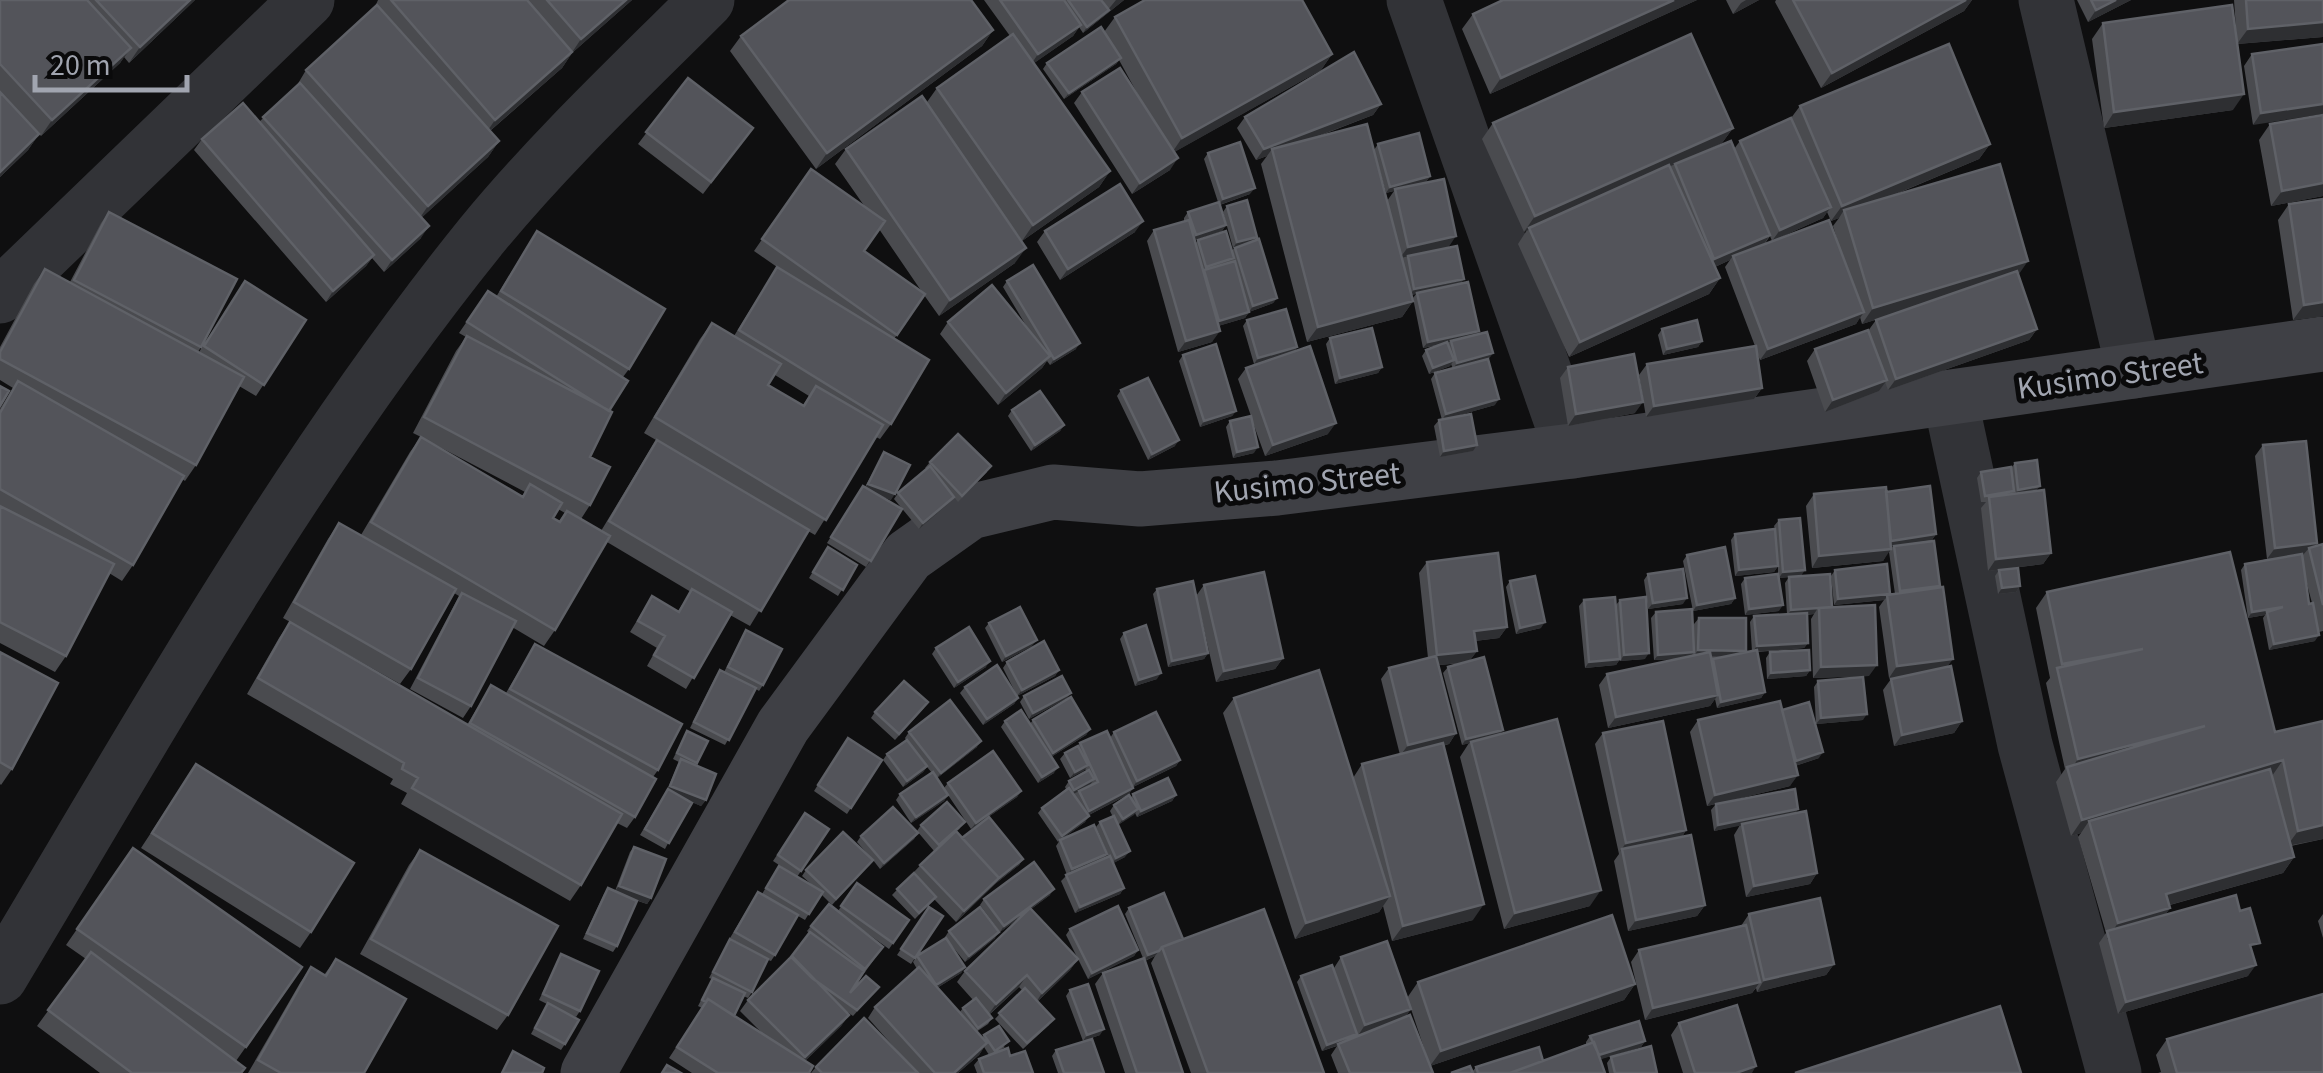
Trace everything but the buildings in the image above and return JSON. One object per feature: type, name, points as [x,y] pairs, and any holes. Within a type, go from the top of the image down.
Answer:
[{"type":"street","points":[[0,296],[307,0]]},
{"type":"street","points":[[0,977],[279,512],[482,236],[552,156],[708,0]]},
{"type":"street","points":[[1414,0],[1572,451]]},
{"type":"street","points":[[2046,0],[2134,371]]},
{"type":"street","name":"Kusimo Street","points":[[588,1073],[783,726],[908,556],[970,512],[1053,492],[1140,499],[1572,451],[2323,344]]},
{"type":"street","points":[[1950,398],[2025,745],[2114,1073]]}]
